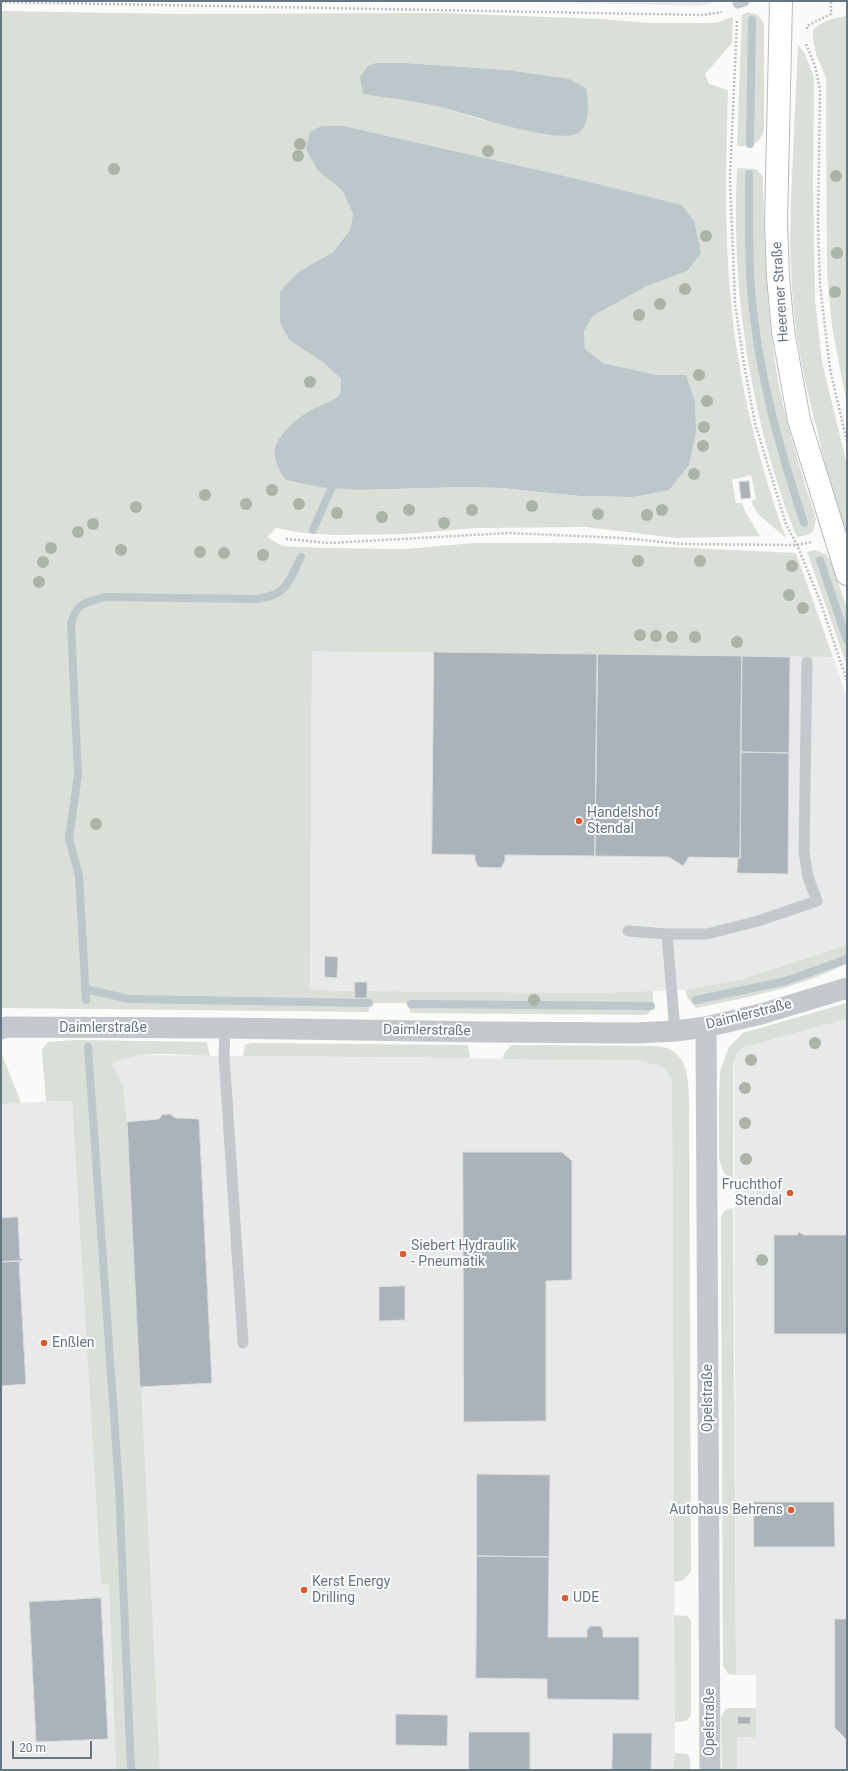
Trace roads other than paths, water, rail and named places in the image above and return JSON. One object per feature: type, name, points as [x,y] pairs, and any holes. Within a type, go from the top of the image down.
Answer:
[{"type":"main road","name":"Heerener Straße","points":[[781,1],[776,223],[778,277],[783,331],[799,420],[835,537],[846,567]]},
{"type":"street","name":"Daimlerstraße","points":[[1,1029],[6,1027],[225,1028],[637,1033],[674,1031],[706,1027],[761,1014],[847,988]]},
{"type":"street","name":"Opelstraße","points":[[706,1027],[710,1770]]},
{"type":"lane","points":[[628,932],[707,934],[758,921],[816,900],[808,877],[804,852],[807,662]]},
{"type":"lane","points":[[667,934],[674,1031]]},
{"type":"lane","points":[[225,1028],[224,1055],[243,1343]]},
{"type":"waterway","points":[[750,144],[752,20]]},
{"type":"waterway","points":[[749,174],[750,275],[758,349],[770,408],[804,523]]},
{"type":"waterway","points":[[313,530],[335,480]]},
{"type":"waterway","points":[[86,1000],[79,876],[69,838],[78,775],[71,624],[76,611],[82,604],[105,597],[258,599],[268,597],[276,594],[286,586],[301,557]]},
{"type":"waterway","points":[[820,560],[847,640]]},
{"type":"waterway","points":[[696,1000],[786,981],[847,959]]},
{"type":"waterway","points":[[85,989],[129,999],[369,1003]]},
{"type":"waterway","points":[[411,1004],[651,1006]]},
{"type":"waterway","points":[[88,1047],[119,1487],[131,1770]]},
{"type":"place","name":"Handelshof Stendal","points":[[579,821]]},
{"type":"place","name":"Fruchthof Stendal","points":[[790,1193]]},
{"type":"place","name":"Siebert Hydraulik - Pneumatik","points":[[403,1254]]},
{"type":"place","name":"Enßlen","points":[[44,1343]]},
{"type":"place","name":"Autohaus Behrens","points":[[791,1510]]},
{"type":"place","name":"Kerst Energy Drilling","points":[[304,1590]]},
{"type":"place","name":"UDE","points":[[565,1598]]}]
